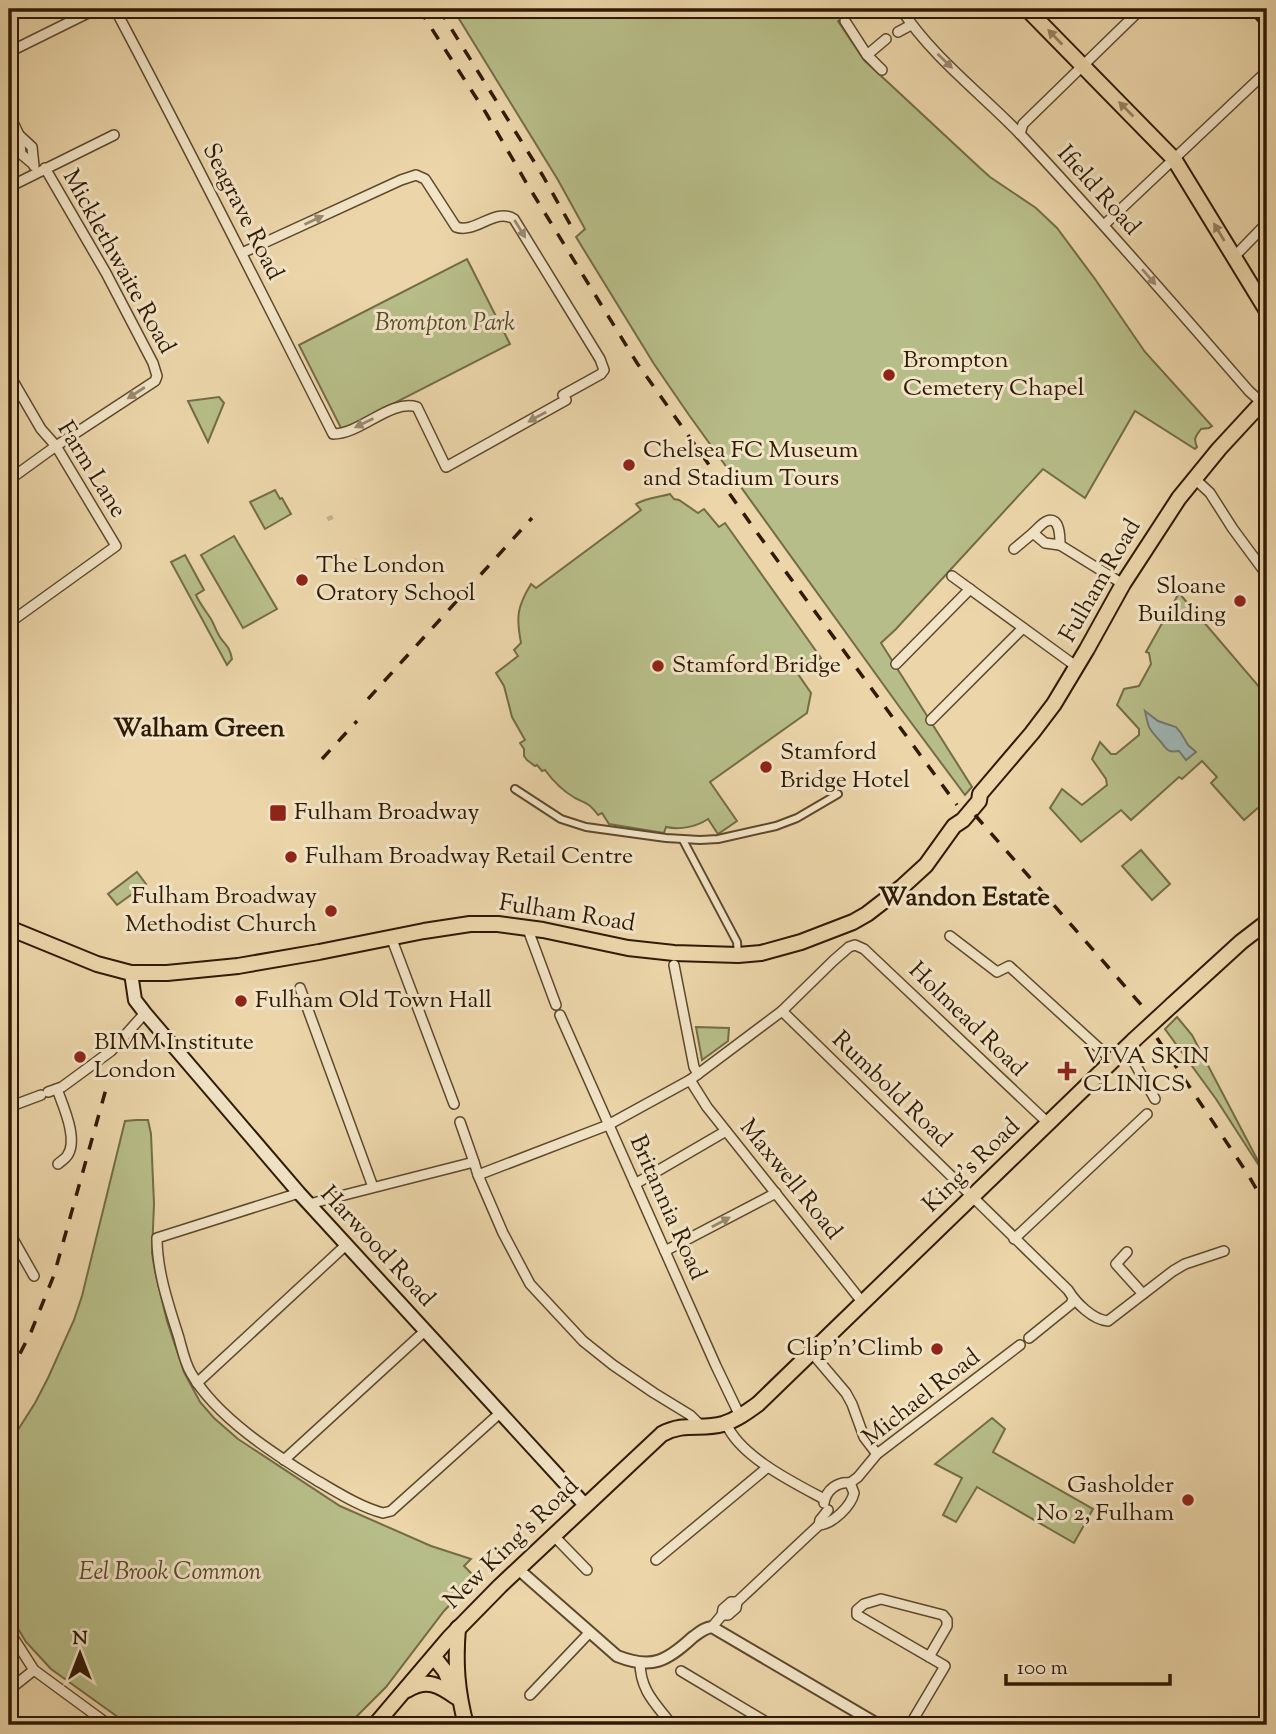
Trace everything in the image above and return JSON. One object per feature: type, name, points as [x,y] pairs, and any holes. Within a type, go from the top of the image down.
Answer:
[{"type":"main road","points":[[1027,9],[1174,159],[1267,311]]},
{"type":"main road","points":[[1258,9],[1267,19]]},
{"type":"main road","name":"Fulham Road","points":[[131,973],[167,973],[238,965],[319,953],[391,937],[470,924],[527,928],[628,948],[738,955],[761,953],[801,942],[853,922],[902,887],[926,865],[954,826],[956,816],[972,796],[980,794],[1032,733],[1077,667],[1123,584],[1161,524],[1194,478],[1264,400]]},
{"type":"main road","name":"King's Road","points":[[701,1426],[726,1423],[758,1404],[1130,1044],[1241,942],[1267,922]]},
{"type":"main road","points":[[9,928],[108,968],[131,973],[135,1000],[145,1013]]},
{"type":"main road","name":"Harwood Road","points":[[145,1013],[299,1193],[585,1505]]},
{"type":"main road","name":"New King's Road","points":[[375,1725],[458,1628],[552,1535],[662,1434],[679,1427],[701,1426]]},
{"type":"main road","points":[[458,1628],[458,1700]]},
{"type":"main road","points":[[434,1657],[445,1671],[466,1725]]},
{"type":"main road","points":[[406,1690],[427,1683],[442,1687],[458,1700]]},
{"type":"street","points":[[9,52],[96,9]]},
{"type":"street","name":"Seagrave Road","points":[[115,9],[334,434],[342,434],[373,418],[408,405],[417,407],[446,467],[566,400],[563,395],[604,370],[514,219],[510,216],[498,216],[467,229],[456,227],[425,179],[416,175],[242,254]]},
{"type":"street","name":"Ifield Road","points":[[901,9],[934,51],[1020,134],[1104,225],[1249,391],[1264,400]]},
{"type":"street","points":[[1020,134],[1023,124],[1141,9]]},
{"type":"street","points":[[845,21],[867,55],[882,70]]},
{"type":"street","points":[[898,32],[911,25]]},
{"type":"street","points":[[867,55],[886,39]]},
{"type":"street","points":[[1104,225],[1267,71]]},
{"type":"street","points":[[9,114],[19,135],[21,154],[39,168]]},
{"type":"street","points":[[9,187],[39,168],[114,135]]},
{"type":"street","name":"Micklethwaite Road","points":[[39,168],[106,273],[153,363],[157,376],[155,381],[56,446]]},
{"type":"street","points":[[1234,257],[1267,223]]},
{"type":"street","name":"Farm Lane","points":[[9,374],[116,546],[9,623]]},
{"type":"street","points":[[9,480],[56,446]]},
{"type":"street","points":[[1194,478],[1210,493],[1267,575]]},
{"type":"street","points":[[1014,549],[1048,520],[1054,521],[1060,529],[1060,545]]},
{"type":"street","points":[[1032,533],[1045,542],[1060,545],[1123,584]]},
{"type":"street","points":[[952,576],[1077,667]]},
{"type":"street","points":[[896,664],[970,589]]},
{"type":"street","points":[[931,720],[1023,628]]},
{"type":"street","points":[[515,789],[561,819],[586,827],[683,840],[718,839],[776,825],[797,818],[838,794]]},
{"type":"street","points":[[683,840],[737,942],[738,955]]},
{"type":"street","name":"Britannia Road","points":[[527,928],[558,1010],[608,1125],[740,1416]]},
{"type":"street","points":[[950,936],[997,972],[1009,966],[1113,1061]]},
{"type":"street","points":[[391,937],[454,1104]]},
{"type":"street","name":"Holmead Road","points":[[782,1011],[849,947],[857,945],[1048,1124]]},
{"type":"street","name":"Maxwell Road","points":[[674,965],[694,1077],[707,1107],[863,1303]]},
{"type":"street","points":[[300,988],[373,1187]]},
{"type":"street","points":[[478,1175],[608,1125],[694,1077],[782,1011]]},
{"type":"street","name":"Rumbold Road","points":[[782,1011],[1068,1290],[1073,1299],[1100,1320],[1108,1321],[1143,1294]]},
{"type":"street","points":[[9,1107],[49,1092],[111,1051],[145,1013]]},
{"type":"street","points":[[1130,1044],[1155,1099]]},
{"type":"street","points":[[49,1092],[70,1128],[72,1140],[67,1156],[58,1164]]},
{"type":"street","points":[[1014,1239],[1147,1114]]},
{"type":"street","points":[[460,1122],[478,1175],[503,1233],[530,1284],[583,1341],[613,1365],[691,1415],[701,1426]]},
{"type":"street","points":[[635,1184],[726,1131]]},
{"type":"street","points":[[309,1204],[474,1162]]},
{"type":"street","points":[[299,1193],[157,1238],[167,1299],[189,1370],[212,1402],[284,1460],[338,1493],[380,1513],[391,1511],[500,1413]]},
{"type":"street","points":[[665,1251],[776,1193]]},
{"type":"street","points":[[9,1232],[34,1276]]},
{"type":"street","points":[[197,1383],[346,1245]]},
{"type":"street","points":[[1127,1252],[1116,1265],[1143,1294],[1173,1270],[1224,1251]]},
{"type":"street","points":[[1029,1338],[1071,1304],[1073,1299]]},
{"type":"street","points":[[284,1460],[426,1330]]},
{"type":"street","name":"Michael Road","points":[[849,1483],[858,1477],[877,1454],[1020,1345]]},
{"type":"street","points":[[812,1353],[846,1393],[864,1437],[877,1454]]},
{"type":"street","points":[[726,1423],[730,1433],[741,1445],[768,1467],[824,1499]]},
{"type":"street","points":[[656,1560],[768,1467]]},
{"type":"street","points":[[820,1525],[827,1525],[845,1509],[854,1493],[849,1483],[838,1483],[824,1499],[828,1510],[838,1514]]},
{"type":"street","points":[[518,1569],[617,1656],[629,1661],[659,1661],[672,1656],[702,1629],[712,1627],[722,1615],[733,1611],[737,1602],[820,1525],[820,1520],[828,1510]]},
{"type":"street","points":[[552,1535],[587,1570]]},
{"type":"street","points":[[910,1725],[945,1667],[857,1615],[857,1610],[864,1604],[881,1599],[943,1615],[947,1626],[929,1657]]},
{"type":"street","points":[[712,1627],[879,1725]]},
{"type":"street","points":[[9,1631],[34,1670],[109,1725]]},
{"type":"street","points":[[530,1695],[590,1632]]},
{"type":"street","points":[[640,1662],[642,1682],[672,1725]]},
{"type":"street","points":[[9,1690],[34,1670]]},
{"type":"street","points":[[681,1671],[771,1725]]},
{"type":"green space","points":[[453,9],[853,9],[855,11],[838,21],[864,60],[990,177],[1036,208],[1057,228],[1145,352],[1212,426],[1201,429],[1196,437],[1195,449],[1135,411],[1085,498],[1043,469],[881,643],[972,787],[965,795],[654,364],[576,237],[585,229],[558,180]]},
{"type":"green space","name":"Brompton Park","points":[[467,259],[510,344],[342,430],[299,345]]},
{"type":"green space","points":[[219,397],[224,403],[208,442],[188,401]]},
{"type":"green space","points":[[275,490],[291,514],[265,529],[250,502]]},
{"type":"green space","name":"Stamford Bridge","points":[[670,494],[698,513],[704,509],[719,527],[725,523],[821,658],[798,674],[811,693],[807,713],[710,782],[737,821],[718,834],[708,819],[688,827],[666,827],[664,833],[609,824],[602,813],[598,815],[588,804],[566,792],[545,770],[542,771],[524,756],[520,743],[525,740],[512,717],[504,686],[496,673],[518,656],[514,650],[521,643],[519,612],[531,584],[536,588],[641,510],[636,504]]},
{"type":"green space","points":[[234,536],[277,609],[243,628],[201,555]]},
{"type":"green space","points":[[185,555],[204,590],[196,595],[230,650],[232,659],[227,665],[171,562]]},
{"type":"green space","points":[[1179,593],[1267,696],[1267,800],[1244,820],[1211,783],[1217,777],[1202,761],[1182,779],[1179,777],[1131,820],[1121,810],[1081,842],[1050,808],[1062,789],[1082,805],[1107,785],[1106,779],[1092,759],[1100,742],[1111,754],[1116,754],[1139,735],[1139,729],[1117,705],[1124,689],[1139,686],[1151,664],[1149,653],[1146,652]]},
{"type":"green space","points":[[1141,850],[1170,884],[1152,900],[1122,866]]},
{"type":"green space","points":[[137,872],[146,884],[117,905],[108,894]]},
{"type":"green space","points":[[1177,1017],[1192,1035],[1267,1178],[1216,1099],[1165,1029]]},
{"type":"green space","points":[[696,1027],[729,1028],[728,1041],[702,1060]]},
{"type":"green space","name":"Eel Brook Common","points":[[148,1120],[151,1134],[154,1204],[152,1253],[155,1271],[167,1321],[184,1372],[200,1402],[238,1439],[340,1506],[431,1546],[471,1559],[464,1566],[476,1578],[444,1611],[386,1687],[348,1725],[129,1725],[51,1669],[26,1642],[9,1614],[9,1444],[35,1403],[74,1320],[125,1121]]},
{"type":"green space","points":[[992,1418],[1005,1429],[993,1452],[1093,1509],[1074,1543],[977,1487],[956,1522],[943,1515],[962,1478],[935,1464]]},
{"type":"water","points":[[1145,711],[1158,721],[1176,727],[1196,752],[1186,760],[1179,751],[1168,750],[1150,728]]},
{"type":"tunnel","points":[[329,516],[331,520]]},
{"type":"tunnel","points":[[353,560],[356,563]]},
{"type":"railway","points":[[419,9],[486,113],[637,363],[758,534],[957,805]]},
{"type":"railway","points":[[439,9],[571,226]]},
{"type":"railway","points":[[368,699],[532,518]]},
{"type":"railway","points":[[322,759],[357,721]]},
{"type":"railway","points":[[975,815],[1144,1008]]},
{"type":"railway","points":[[1157,1038],[1267,1207]]},
{"type":"railway","points":[[9,1375],[31,1332],[54,1275],[106,1089]]},
{"type":"place","name":"Brompton Cemetery Chapel","points":[[889,375]]},
{"type":"place","name":"Chelsea FC Museum and Stadium Tours","points":[[629,465]]},
{"type":"place","name":"The London Oratory School","points":[[302,580]]},
{"type":"place","name":"Sloane Building","points":[[1240,601]]},
{"type":"place","name":"Stamford Bridge","points":[[658,666]]},
{"type":"place","name":"Stamford Bridge Hotel","points":[[766,767]]},
{"type":"place","name":"Fulham Broadway","points":[[278,813]]},
{"type":"place","name":"Fulham Broadway Retail Centre","points":[[291,857]]},
{"type":"place","name":"Fulham Broadway Methodist Church","points":[[331,911]]},
{"type":"place","name":"Fulham Old Town Hall","points":[[241,1001]]},
{"type":"place","name":"BIMM Institute London","points":[[80,1057]]},
{"type":"place","name":"VIVA SKIN CLINICS","points":[[1067,1071]]},
{"type":"place","name":"Clip'n'Climb","points":[[937,1349]]},
{"type":"place","name":"Gasholder No 2, Fulham","points":[[1188,1500]]},
{"type":"district","name":"Walham Green","points":[[199,729]]},
{"type":"district","name":"Wandon Estate","points":[[964,898]]}]
